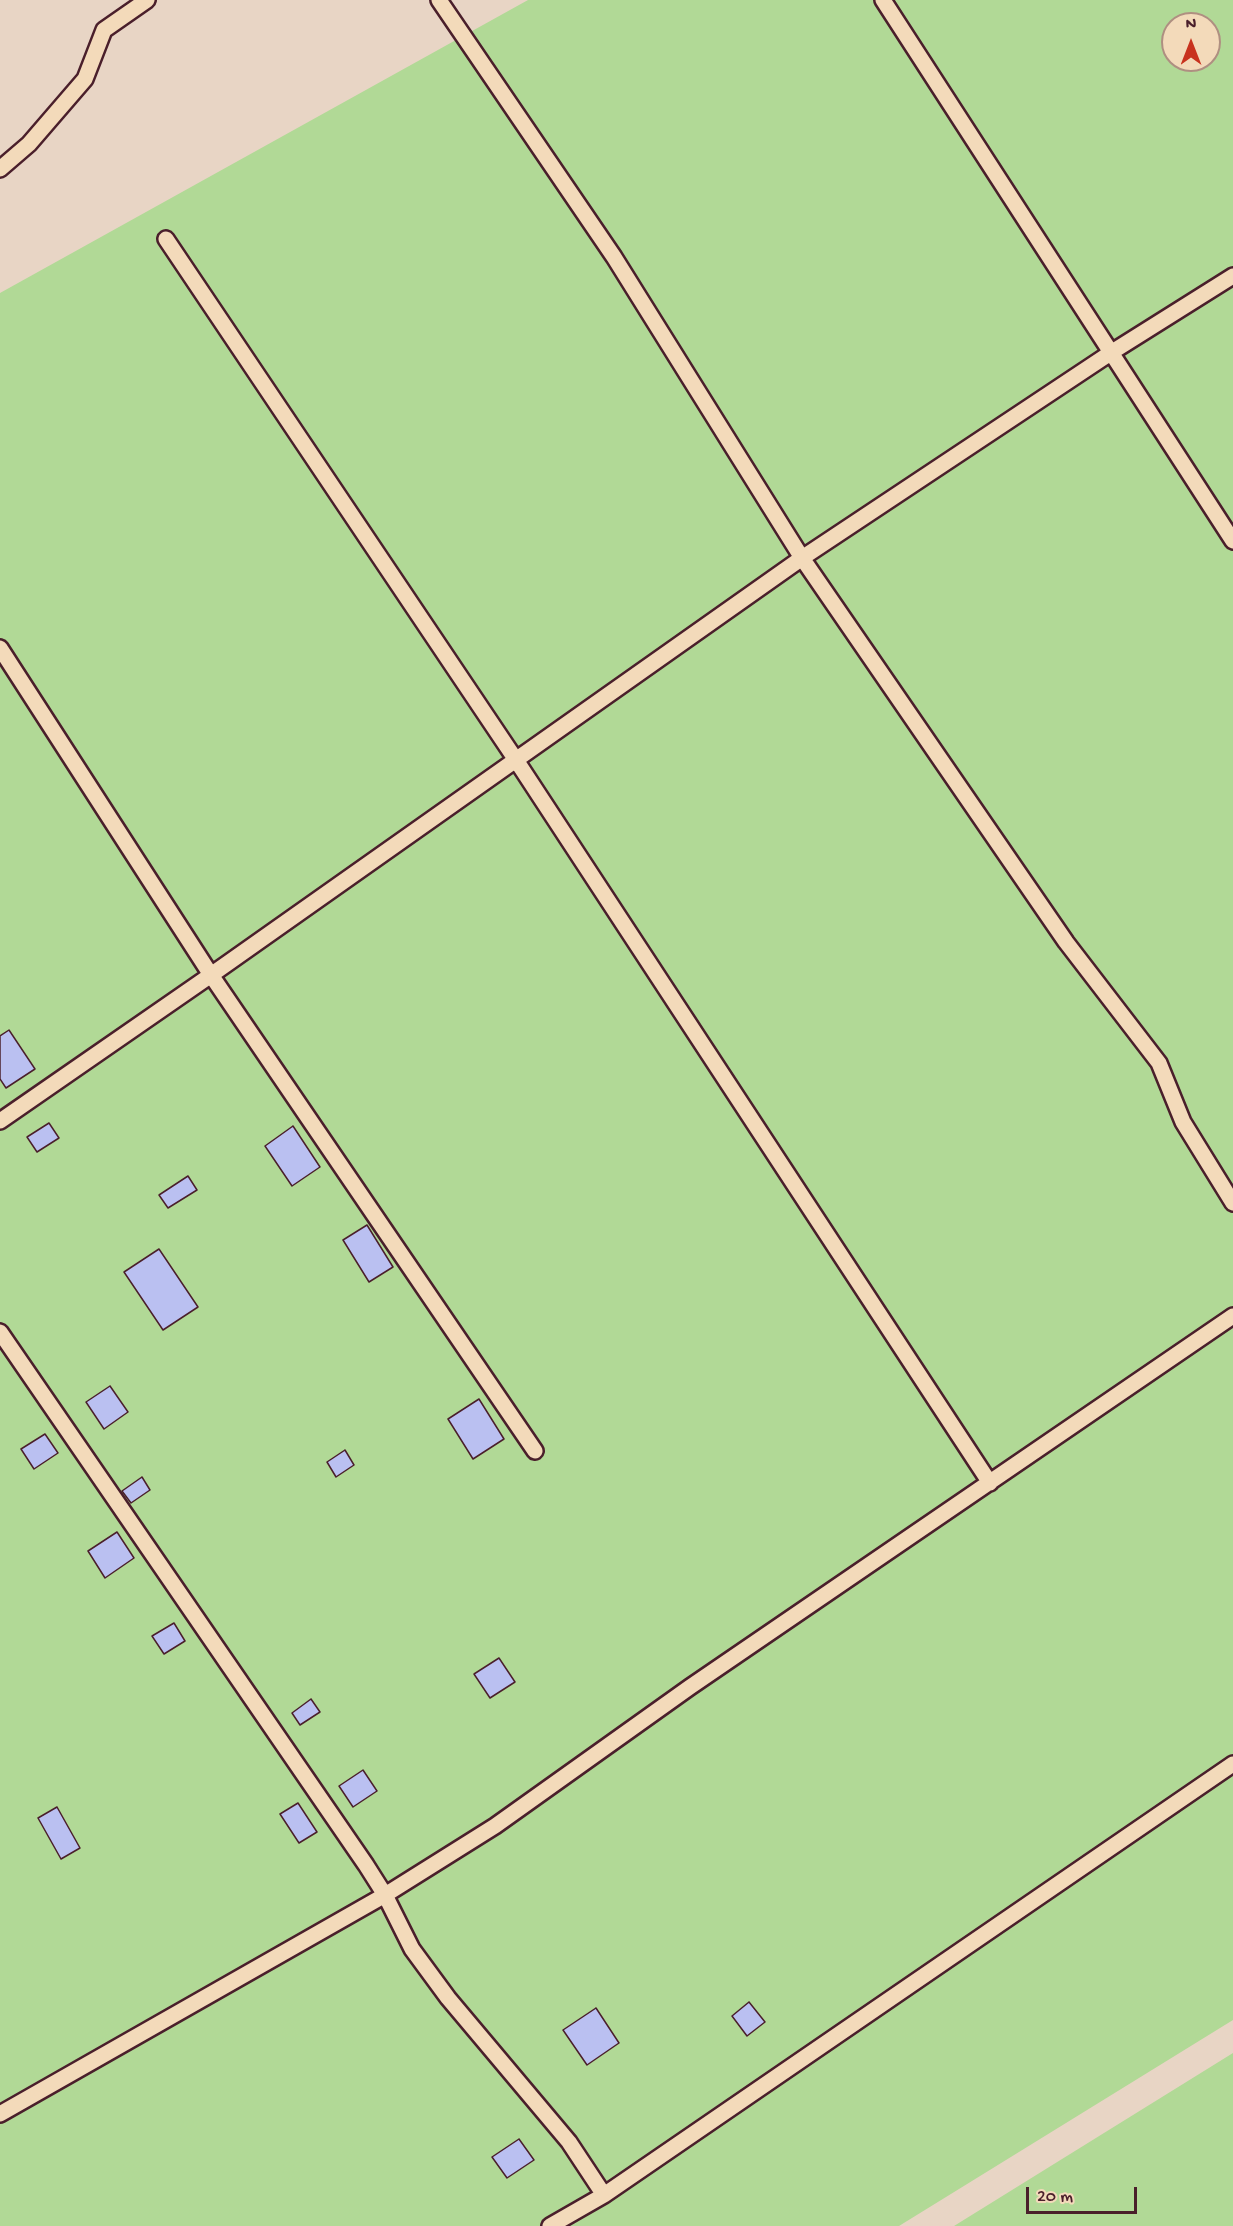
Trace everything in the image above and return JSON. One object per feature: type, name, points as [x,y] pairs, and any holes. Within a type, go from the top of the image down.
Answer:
[{"type":"lane","points":[[0,169],[29,144],[85,79],[104,30],[147,0]]},
{"type":"lane","points":[[439,0],[614,258],[802,558],[1066,942],[1159,1063],[1183,1122],[1233,1203]]},
{"type":"lane","points":[[883,0],[1233,541]]},
{"type":"lane","points":[[166,239],[516,760],[990,1483]]},
{"type":"lane","points":[[0,1120],[211,975],[802,558],[1112,352],[1233,276]]},
{"type":"lane","points":[[0,648],[211,975],[535,1451]]},
{"type":"lane","points":[[0,2114],[385,1895],[495,1826],[690,1687],[1233,1316]]},
{"type":"lane","points":[[0,1332],[385,1895],[412,1949],[448,1998],[569,2142],[604,2195]]},
{"type":"lane","points":[[550,2226],[604,2195],[1233,1764]]},
{"type":"green space","points":[[528,0],[1233,0],[1233,2020],[899,2226],[0,2226],[0,293]]},
{"type":"green space","points":[[1233,2053],[1233,2226],[954,2226]]},
{"type":"building","points":[[9,1030],[35,1069],[6,1088],[0,1079],[0,1036]]},
{"type":"building","points":[[49,1123],[59,1138],[37,1152],[27,1137]]},
{"type":"building","points":[[293,1126],[320,1167],[292,1186],[265,1146]]},
{"type":"building","points":[[188,1176],[197,1190],[168,1208],[159,1195]]},
{"type":"building","points":[[367,1225],[393,1267],[369,1282],[343,1240]]},
{"type":"building","points":[[159,1249],[198,1307],[163,1330],[124,1272]]},
{"type":"building","points":[[110,1386],[128,1412],[104,1429],[86,1402]]},
{"type":"building","points":[[479,1399],[504,1439],[473,1459],[448,1419]]},
{"type":"building","points":[[45,1434],[58,1453],[34,1469],[21,1449]]},
{"type":"building","points":[[345,1450],[354,1465],[336,1477],[327,1462]]},
{"type":"building","points":[[142,1477],[150,1490],[131,1503],[122,1491]]},
{"type":"building","points":[[117,1532],[134,1558],[105,1578],[88,1551]]},
{"type":"building","points":[[174,1623],[185,1641],[164,1654],[152,1636]]},
{"type":"building","points":[[499,1658],[515,1682],[490,1698],[474,1674]]},
{"type":"building","points":[[311,1699],[320,1712],[300,1725],[292,1713]]},
{"type":"building","points":[[363,1770],[377,1791],[353,1807],[339,1786]]},
{"type":"building","points":[[298,1803],[317,1832],[299,1843],[280,1814]]},
{"type":"building","points":[[57,1807],[80,1848],[61,1859],[38,1818]]},
{"type":"building","points":[[749,2002],[765,2022],[747,2036],[732,2016]]},
{"type":"building","points":[[596,2008],[619,2043],[587,2065],[563,2030]]},
{"type":"building","points":[[519,2139],[534,2160],[507,2178],[492,2157]]}]
